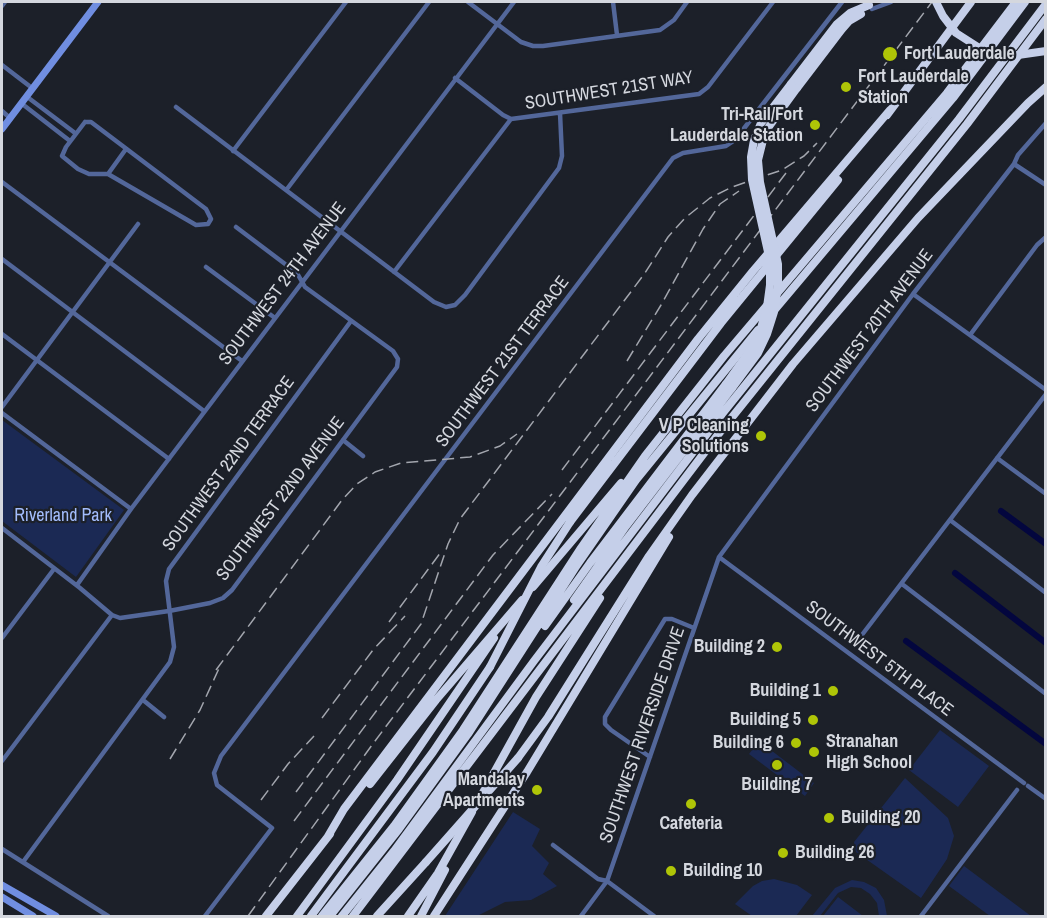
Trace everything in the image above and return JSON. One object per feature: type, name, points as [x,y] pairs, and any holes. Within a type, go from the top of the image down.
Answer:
[{"type":"highway","points":[[936,2],[956,33],[981,49],[1011,56],[1046,51]]},
{"type":"highway","points":[[311,916],[433,752],[490,667],[541,567],[570,522],[706,342],[821,201],[971,2]]},
{"type":"highway","points":[[322,916],[394,826],[463,730],[587,539],[645,456],[724,356],[947,93],[1016,2]]},
{"type":"highway","points":[[330,916],[410,814],[490,701],[575,568],[650,462],[722,372],[953,98],[1025,2]]},
{"type":"highway","points":[[342,916],[394,851],[534,661],[722,414],[959,119],[1046,4]]},
{"type":"highway","points":[[490,701],[505,684],[580,576],[729,386],[750,365],[761,347],[770,326],[778,286],[777,257],[759,176],[758,160],[765,132],[794,86],[846,25],[873,5]]},
{"type":"highway","points":[[353,916],[754,388],[986,100],[1046,19]]},
{"type":"highway","points":[[1028,103],[1046,81]]},
{"type":"highway","points":[[377,916],[518,758],[548,717],[645,562],[793,364],[870,272],[952,180],[1046,87]]},
{"type":"highway","points":[[327,838],[357,791],[698,339],[890,110]]},
{"type":"highway","points":[[534,661],[626,526],[729,386]]},
{"type":"highway","points":[[266,916],[436,700],[513,611],[592,514],[645,456]]},
{"type":"highway","points":[[434,916],[496,823],[711,472]]},
{"type":"highway","points":[[408,916],[465,826],[536,697],[627,554]]},
{"type":"highway","points":[[297,916],[414,756],[513,611]]},
{"type":"highway","points":[[422,916],[465,826]]},
{"type":"street","points":[[2,6],[5,2]]},
{"type":"street","points":[[2,129],[98,2]]},
{"type":"street","points":[[233,151],[346,2]]},
{"type":"street","points":[[287,189],[429,2]]},
{"type":"street","points":[[468,2],[521,42],[533,46],[660,30],[674,20],[687,2]]},
{"type":"street","name":"SOUTHWEST 24TH AVENUE","points":[[77,585],[204,411],[514,2]]},
{"type":"street","points":[[613,2],[617,36]]},
{"type":"street","name":"SOUTHWEST 21ST WAY","points":[[455,78],[511,119],[699,94],[708,87],[773,2]]},
{"type":"street","name":"SOUTHWEST 21ST TERRACE","points":[[205,916],[272,828],[218,787],[214,776],[215,766],[221,756],[673,158],[683,153],[723,147],[732,143],[842,2]]},
{"type":"street","points":[[873,5],[891,2]]},
{"type":"street","points":[[2,65],[32,88]]},
{"type":"street","points":[[26,96],[75,133]]},
{"type":"street","points":[[21,103],[70,141]]},
{"type":"street","points":[[176,107],[434,302],[446,307],[455,305],[465,295],[559,168],[562,156],[560,113]]},
{"type":"street","points":[[2,111],[10,118]]},
{"type":"street","points":[[394,272],[511,119]]},
{"type":"street","points":[[85,122],[91,122],[206,209],[211,219],[208,224],[196,225],[108,174],[89,174],[78,169],[62,156],[70,141],[85,122]]},
{"type":"street","name":"SOUTHWEST 20TH AVENUE","points":[[719,557],[913,294],[1014,164],[1018,155],[1046,123]]},
{"type":"street","points":[[108,174],[126,149]]},
{"type":"street","points":[[1014,164],[1046,185]]},
{"type":"street","points":[[2,182],[242,361]]},
{"type":"street","points":[[2,407],[138,224]]},
{"type":"street","points":[[236,227],[297,273],[305,286],[351,321]]},
{"type":"street","points":[[970,335],[1037,244],[1046,237]]},
{"type":"street","points":[[2,259],[204,411]]},
{"type":"street","points":[[206,267],[275,318]]},
{"type":"street","points":[[855,644],[1046,392],[913,294]]},
{"type":"street","name":"SOUTHWEST 22ND AVENUE","points":[[169,611],[210,603],[223,598],[232,590],[397,366],[398,359],[393,351],[351,321]]},
{"type":"street","name":"SOUTHWEST 22ND TERRACE","points":[[169,611],[166,581],[169,569],[351,321]]},
{"type":"street","points":[[2,334],[169,459]]},
{"type":"street","points":[[2,413],[131,509]]},
{"type":"street","points":[[343,440],[363,456]]},
{"type":"street","points":[[997,458],[1046,494]]},
{"type":"street","points":[[950,520],[1046,593]]},
{"type":"street","points":[[2,528],[77,585],[112,615],[120,618],[169,611],[174,647],[170,662],[22,862]]},
{"type":"street","name":"SOUTHWEST RIVERSIDE DRIVE","points":[[581,916],[607,881],[719,557]]},
{"type":"street","name":"SOUTHWEST 5TH PLACE","points":[[719,557],[1046,799]]},
{"type":"street","points":[[2,638],[54,569]]},
{"type":"street","points":[[902,584],[1046,694]]},
{"type":"street","points":[[2,761],[112,615]]},
{"type":"street","points":[[650,757],[611,730],[605,724],[605,717],[665,619],[672,619],[693,628]]},
{"type":"street","points":[[143,700],[164,717]]},
{"type":"street","points":[[921,916],[1017,790]]},
{"type":"street","points":[[553,845],[598,879],[607,881],[654,916]]},
{"type":"street","points":[[2,849],[108,916]]},
{"type":"street","points":[[2,885],[56,916]]},
{"type":"street","points":[[2,897],[33,916]]},
{"type":"green space","name":"Riverland Park","points":[[2,420],[124,510],[76,577],[2,521]]},
{"type":"green space","points":[[940,730],[989,766],[958,807],[909,770]]},
{"type":"green space","name":"Building 7","points":[[759,741],[814,783],[805,796],[749,754]]},
{"type":"green space","points":[[905,778],[948,818],[954,836],[947,859],[921,898],[856,852],[854,842]]},
{"type":"green space","points":[[513,812],[540,829],[532,846],[549,863],[543,874],[557,886],[531,900],[505,902],[477,916],[445,916]]},
{"type":"green space","points":[[964,866],[1031,916],[990,916],[949,886]]},
{"type":"green space","points":[[774,879],[797,885],[812,895],[796,916],[752,916],[735,904],[753,886],[762,881]]},
{"type":"green space","points":[[852,880],[864,882],[876,888],[884,900],[887,916],[879,916],[877,903],[870,894],[861,888],[851,887],[838,893],[820,916],[812,916],[835,888]]},
{"type":"green space","points":[[838,897],[863,916],[823,916]]},
{"type":"waterway","points":[[1001,511],[1046,544]]},
{"type":"waterway","points":[[955,573],[1046,643]]},
{"type":"waterway","points":[[906,641],[1046,744]]},
{"type":"railway","points":[[248,916],[372,745],[932,2]]},
{"type":"railway","points":[[296,792],[421,624],[448,544],[460,519],[645,273],[668,237],[685,218],[710,198],[732,187],[782,170],[804,156],[817,143]]},
{"type":"railway","points":[[562,470],[789,169]]},
{"type":"railway","points":[[627,361],[703,229],[720,204],[739,191]]},
{"type":"railway","points":[[216,670],[342,500],[357,484],[375,472],[401,463],[470,457],[500,446],[517,434]]},
{"type":"railway","points":[[294,821],[493,555],[552,494]]},
{"type":"railway","points":[[389,622],[441,552]]},
{"type":"railway","points":[[322,718],[373,650],[405,616]]},
{"type":"railway","points":[[170,759],[200,710],[221,664]]},
{"type":"railway","points":[[261,800],[288,764],[314,736]]},
{"type":"place","name":"Fort Lauderdale","points":[[890,54]]},
{"type":"place","name":"Fort Lauderdale Station","points":[[846,87]]},
{"type":"place","name":"Tri-Rail/Fort Lauderdale Station","points":[[815,125]]},
{"type":"place","name":"V P Cleaning Solutions","points":[[761,436]]},
{"type":"place","name":"Building 2","points":[[777,647]]},
{"type":"place","name":"Building 1","points":[[833,691]]},
{"type":"place","name":"Building 5","points":[[813,720]]},
{"type":"place","name":"Building 6","points":[[796,743]]},
{"type":"place","name":"Stranahan High School","points":[[814,752]]},
{"type":"place","name":"Building 7","points":[[777,765]]},
{"type":"place","name":"Mandalay Apartments","points":[[537,790]]},
{"type":"place","name":"Cafeteria","points":[[691,804]]},
{"type":"place","name":"Building 20","points":[[829,818]]},
{"type":"place","name":"Building 26","points":[[783,853]]},
{"type":"place","name":"Building 10","points":[[671,871]]}]
